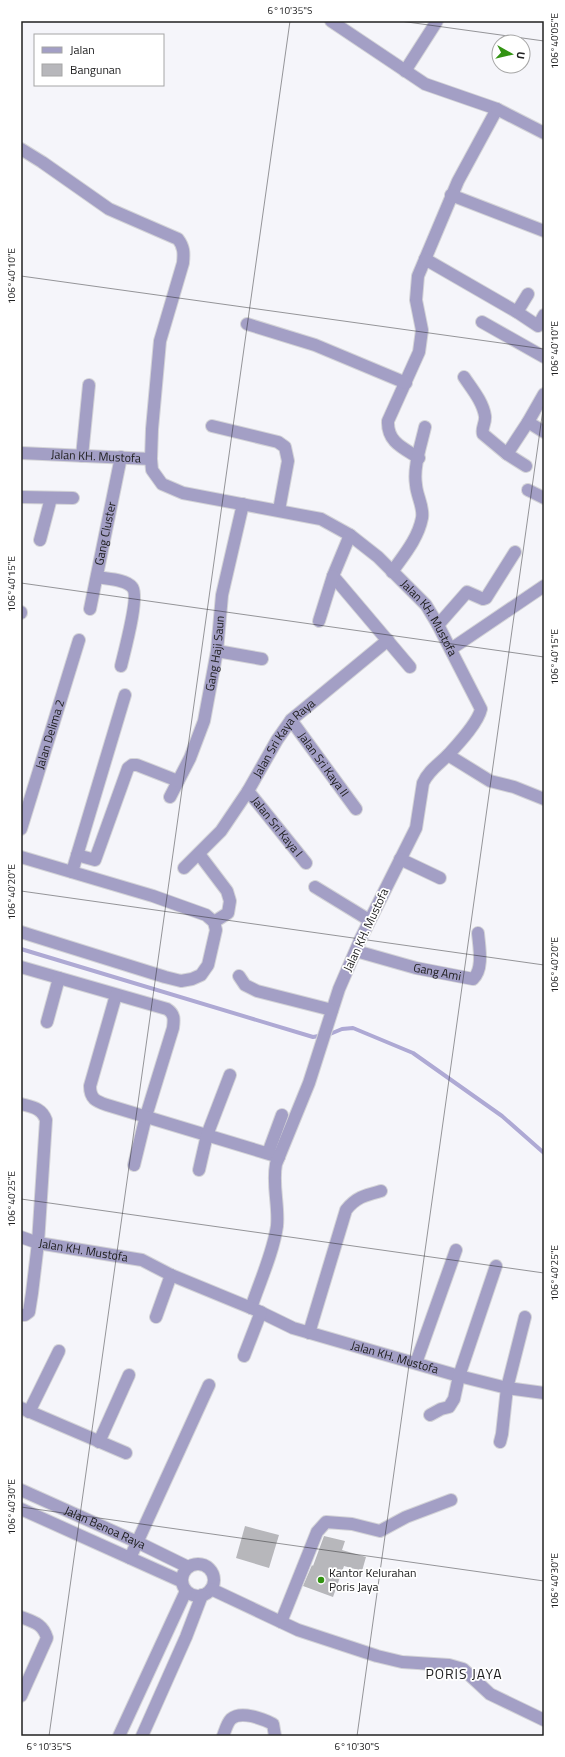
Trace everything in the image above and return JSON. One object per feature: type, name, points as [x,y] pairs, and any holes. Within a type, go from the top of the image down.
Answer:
[{"type":"street","points":[[331,21],[405,71],[433,87],[476,100],[544,133]]},
{"type":"street","points":[[405,71],[437,21]]},
{"type":"street","points":[[419,458],[396,443],[388,432],[388,421],[419,352],[422,330],[416,300],[418,276],[451,195],[497,109]]},
{"type":"street","points":[[21,149],[109,209],[178,239],[183,245],[183,263],[160,341],[152,429],[151,459]]},
{"type":"street","points":[[451,195],[544,232]]},
{"type":"street","points":[[425,259],[517,312],[538,326],[544,315]]},
{"type":"street","points":[[517,312],[528,294]]},
{"type":"street","points":[[482,322],[544,357]]},
{"type":"street","points":[[247,324],[316,345],[406,383]]},
{"type":"street","points":[[464,377],[481,403],[486,422],[482,430],[483,434],[507,454],[526,466]]},
{"type":"street","points":[[82,456],[89,385]]},
{"type":"street","points":[[507,454],[544,394]]},
{"type":"street","points":[[528,422],[544,432]]},
{"type":"street","points":[[212,426],[278,442],[285,447],[288,461],[279,510]]},
{"type":"street","points":[[392,572],[418,532],[422,517],[422,506],[416,485],[425,427]]},
{"type":"street","name":"Jalan KH. Mustofa","points":[[21,453],[151,459],[152,470],[156,477],[162,484],[170,489],[183,493],[321,519],[350,535],[378,557],[426,605],[451,649],[481,709],[476,720],[448,755],[425,777],[416,828],[369,920],[339,989],[320,1051],[304,1096],[274,1155]]},
{"type":"street","name":"Gang Cluster","points":[[90,609],[121,457]]},
{"type":"street","points":[[528,490],[544,498]]},
{"type":"street","points":[[21,497],[73,498]]},
{"type":"street","points":[[40,540],[51,498]]},
{"type":"street","name":"Gang Haji Saun","points":[[170,797],[190,758],[204,722],[217,651],[222,595],[243,504]]},
{"type":"street","points":[[319,621],[333,576],[350,535]]},
{"type":"street","points":[[438,625],[467,592],[486,598],[515,552]]},
{"type":"street","points":[[333,576],[410,667]]},
{"type":"street","points":[[97,577],[122,582],[132,586],[135,590],[135,602],[121,666]]},
{"type":"street","points":[[451,649],[544,586]]},
{"type":"street","name":"Jalan Delima 2","points":[[21,829],[79,640]]},
{"type":"street","name":"Jalan Sri Kaya Raya","points":[[184,868],[221,831],[248,791],[277,740],[291,720],[388,640]]},
{"type":"street","points":[[217,651],[262,659]]},
{"type":"street","points":[[72,872],[125,695]]},
{"type":"street","name":"Jalan Sri Kaya II","points":[[291,720],[356,809]]},
{"type":"street","points":[[448,755],[490,781],[514,787],[544,799]]},
{"type":"street","points":[[78,855],[95,860],[128,768],[132,765],[137,765],[178,781]]},
{"type":"street","name":"Jalan Sri Kaya I","points":[[248,791],[306,863]]},
{"type":"street","points":[[199,854],[227,891],[230,901],[228,913],[214,922]]},
{"type":"street","points":[[21,857],[159,898],[206,915],[214,922],[216,930],[208,965],[201,974],[192,979],[181,981],[21,932]]},
{"type":"street","points":[[400,859],[440,878]]},
{"type":"street","points":[[315,887],[369,920]]},
{"type":"street","name":"Gang Ami","points":[[356,951],[416,968],[473,979],[479,968],[480,957],[478,933]]},
{"type":"street","points":[[21,967],[167,1009],[173,1016],[173,1028],[146,1116],[134,1165]]},
{"type":"street","points":[[239,976],[245,985],[257,992],[332,1010]]},
{"type":"street","points":[[47,1022],[59,978]]},
{"type":"street","points":[[116,995],[90,1086],[90,1093],[93,1098],[102,1103],[274,1155]]},
{"type":"street","points":[[199,1170],[207,1135],[230,1075]]},
{"type":"street","name":"Jalan KH. Mustofa","points":[[21,1104],[37,1108],[44,1115],[46,1120],[38,1243],[142,1260],[171,1275],[256,1310],[293,1328],[459,1376],[507,1388],[544,1393]]},
{"type":"street","points":[[244,1356],[275,1234],[277,1218],[274,1155],[282,1115]]},
{"type":"street","points":[[309,1333],[346,1210],[353,1201],[360,1197],[381,1191]]},
{"type":"street","points":[[21,1237],[38,1243],[28,1312],[25,1315],[21,1314]]},
{"type":"street","points":[[416,1363],[456,1250]]},
{"type":"street","points":[[430,1415],[441,1409],[449,1407],[454,1399],[459,1376],[496,1266]]},
{"type":"street","points":[[156,1317],[171,1275]]},
{"type":"street","points":[[500,1442],[507,1388],[526,1317]]},
{"type":"street","points":[[59,1351],[25,1410],[126,1453]]},
{"type":"street","points":[[99,1442],[129,1375]]},
{"type":"street","points":[[130,1558],[209,1385]]},
{"type":"street","points":[[21,1509],[25,1492]]},
{"type":"street","name":"Jalan Benoa Raya","points":[[25,1492],[137,1542],[188,1567],[199,1564],[209,1568],[214,1578],[206,1592],[142,1736]]},
{"type":"street","points":[[281,1622],[316,1532],[326,1522],[352,1524],[380,1531],[406,1517],[451,1500]]},
{"type":"street","name":"Jalan Benoa Raya","points":[[21,1509],[130,1558],[184,1586],[196,1596],[206,1592]]},
{"type":"street","points":[[119,1736],[184,1586],[184,1571],[188,1567]]},
{"type":"street","points":[[206,1592],[298,1630],[377,1656],[402,1662],[449,1665],[463,1669],[490,1694],[544,1720]]},
{"type":"street","points":[[21,1617],[40,1625],[45,1630],[47,1638],[21,1696]]},
{"type":"street","points":[[223,1736],[229,1721],[233,1717],[246,1716],[265,1720],[273,1724],[275,1736]]},
{"type":"building","points":[[245,1526],[279,1535],[269,1568],[236,1558]]},
{"type":"building","points":[[324,1536],[345,1541],[342,1550],[366,1557],[362,1571],[344,1566],[333,1597],[303,1586],[312,1565],[313,1566]]},
{"type":"waterway","points":[[21,949],[313,1037],[330,1034],[342,1029],[353,1028],[413,1053],[502,1116],[544,1153]]},
{"type":"place","name":"Kantor Kelurahan Poris Jaya","points":[[321,1580]]},
{"type":"district","name":"PORIS JAYA","points":[[464,1674]]}]
